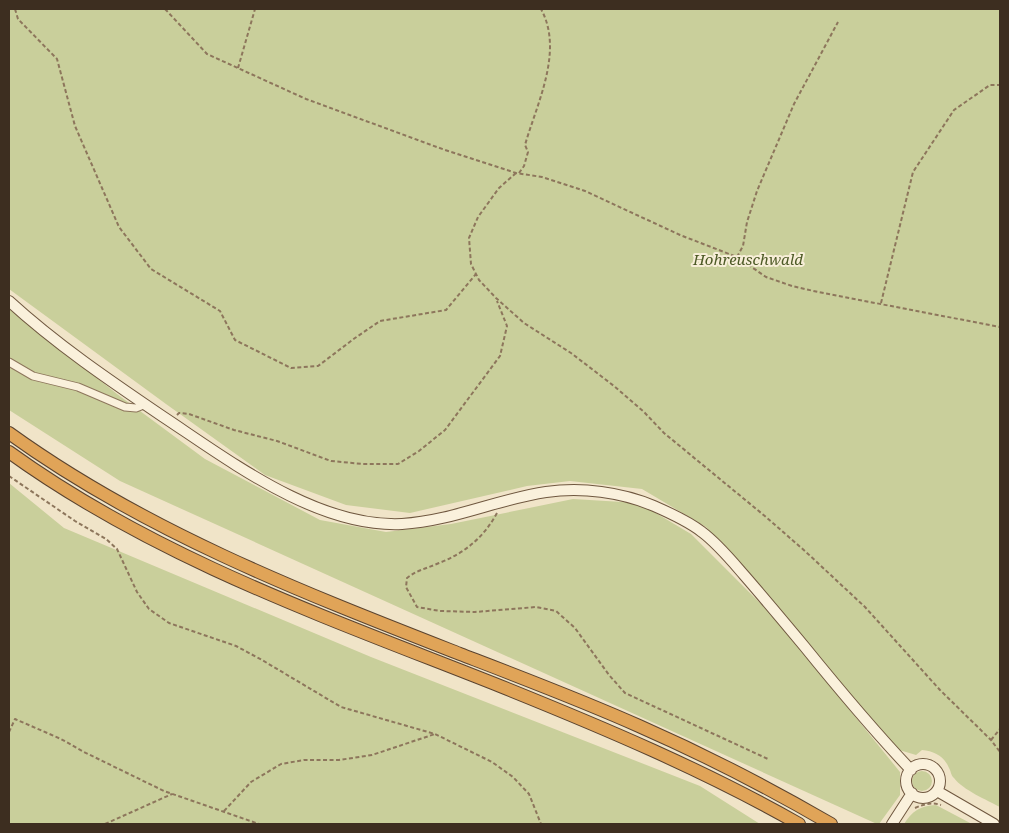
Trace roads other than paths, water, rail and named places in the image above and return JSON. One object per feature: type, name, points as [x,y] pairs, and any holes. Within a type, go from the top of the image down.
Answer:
[{"type":"highway","points":[[9,433],[67,473],[116,502],[189,540],[334,604],[638,726],[754,781],[831,824]]},
{"type":"highway","points":[[9,452],[61,487],[118,521],[221,572],[319,615],[630,740],[710,777],[799,824]]},
{"type":"street","points":[[9,301],[25,316],[87,363],[229,461],[267,483],[326,511],[377,524],[403,524],[452,516],[546,492],[568,490],[614,494],[652,505],[702,532],[725,553],[853,707],[911,770]]},
{"type":"street","points":[[9,362],[33,376],[78,387],[125,407],[136,408],[146,404]]},
{"type":"street","points":[[921,765],[935,769],[939,774],[940,781],[937,791],[926,798],[920,798],[912,793],[907,785],[907,778],[911,770],[921,765]]},
{"type":"street","points":[[937,791],[994,824]]},
{"type":"street","points":[[894,820],[912,793]]},
{"type":"park label","name":"Hohreuschwald","points":[[748,260]]}]
